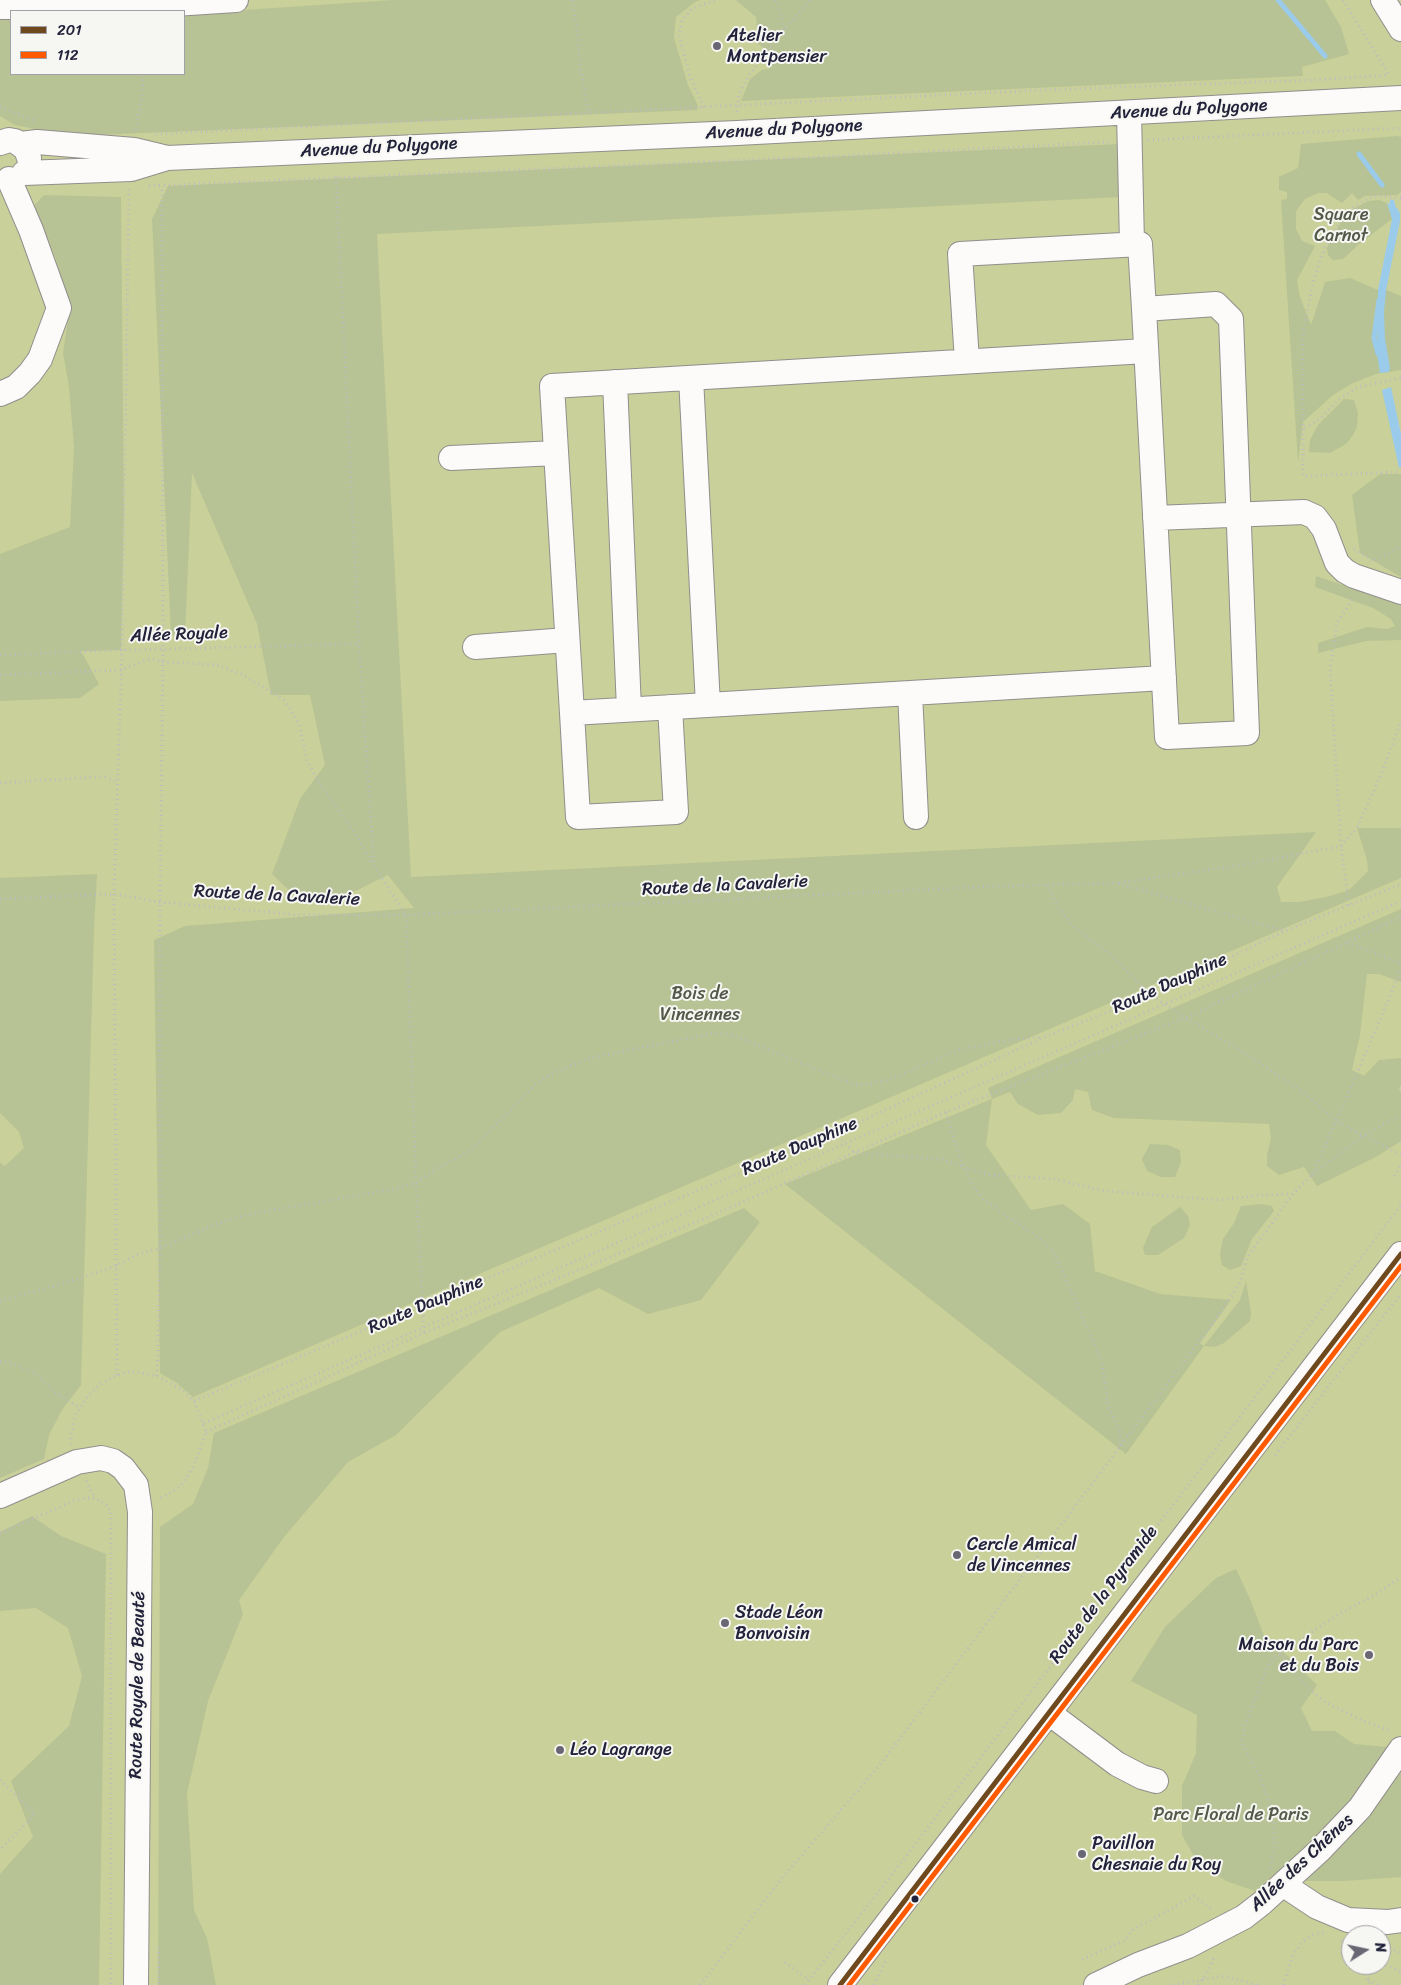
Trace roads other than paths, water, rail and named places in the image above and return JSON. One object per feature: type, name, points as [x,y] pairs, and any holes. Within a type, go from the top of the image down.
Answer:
[{"type":"street","points":[[0,7],[143,6],[236,0]]},
{"type":"street","points":[[1383,0],[1401,30]]},
{"type":"street","name":"Avenue du Polygone","points":[[11,176],[131,169],[167,158],[737,133],[1129,113],[1397,89]]},
{"type":"street","points":[[1129,113],[1132,244]]},
{"type":"street","name":"Avenue du Polygone","points":[[10,144],[37,142],[134,150],[167,158]]},
{"type":"street","name":"Avenue du Polygone","points":[[10,144],[26,149],[29,161],[11,176]]},
{"type":"street","points":[[0,394],[16,387],[30,373],[40,359],[59,308],[11,176]]},
{"type":"street","points":[[966,361],[960,254],[1140,244],[1167,737],[1247,733],[1231,319],[1216,304],[1144,308]]},
{"type":"street","points":[[670,707],[676,812],[578,818],[552,386],[1146,351]]},
{"type":"street","points":[[691,378],[708,705]]},
{"type":"street","points":[[615,382],[629,709]]},
{"type":"street","points":[[451,458],[556,453]]},
{"type":"street","points":[[1155,518],[1304,512],[1315,517],[1324,529],[1337,563],[1345,571],[1401,592]]},
{"type":"street","points":[[475,647],[567,640]]},
{"type":"street","points":[[572,713],[1164,678]]},
{"type":"street","points":[[910,693],[916,817]]},
{"type":"street","name":"Route de la Pyramide","points":[[840,1985],[1401,1254]]},
{"type":"street","name":"Route Royale de Beauté","points":[[0,1496],[77,1462],[101,1458],[113,1461],[123,1468],[136,1485],[139,1498],[136,1985]]},
{"type":"street","points":[[1049,1712],[1117,1764],[1142,1777],[1156,1781]]},
{"type":"street","name":"Allée des Chênes","points":[[1096,1985],[1188,1946],[1244,1917],[1262,1903],[1284,1885],[1360,1808],[1397,1740]]},
{"type":"street","points":[[1284,1885],[1323,1910],[1348,1920],[1388,1922],[1401,1920]]},
{"type":"water","points":[[1387,203],[1397,208],[1400,213],[1400,221],[1386,291],[1384,312],[1385,339],[1390,368],[1389,372],[1380,373],[1377,354],[1378,290],[1392,219]]},
{"type":"water","points":[[1391,387],[1401,434],[1401,467],[1399,468],[1382,390]]},
{"type":"waterway","points":[[1278,0],[1325,56]]},
{"type":"waterway","points":[[1359,154],[1382,185]]},
{"type":"waterway","points":[[1392,202],[1394,211]]},
{"type":"waterway","points":[[1378,354],[1374,338],[1379,300]]},
{"type":"place","name":"Atelier Montpensier","points":[[717,46]]},
{"type":"place","name":"Cercle Amical de Vincennes","points":[[957,1555]]},
{"type":"place","name":"Stade Léon Bonvoisin","points":[[725,1623]]},
{"type":"place","name":"Maison du Parc et du Bois","points":[[1369,1655]]},
{"type":"place","name":"Léo Lagrange","points":[[560,1750]]},
{"type":"place","name":"Pavillon Chesnaie du Roy","points":[[1082,1854]]},
{"type":"park label","name":"Square Carnot","points":[[1341,225]]},
{"type":"park label","name":"Bois de Vincennes","points":[[700,1004]]},
{"type":"park label","name":"Parc Floral de Paris","points":[[1231,1815]]}]
